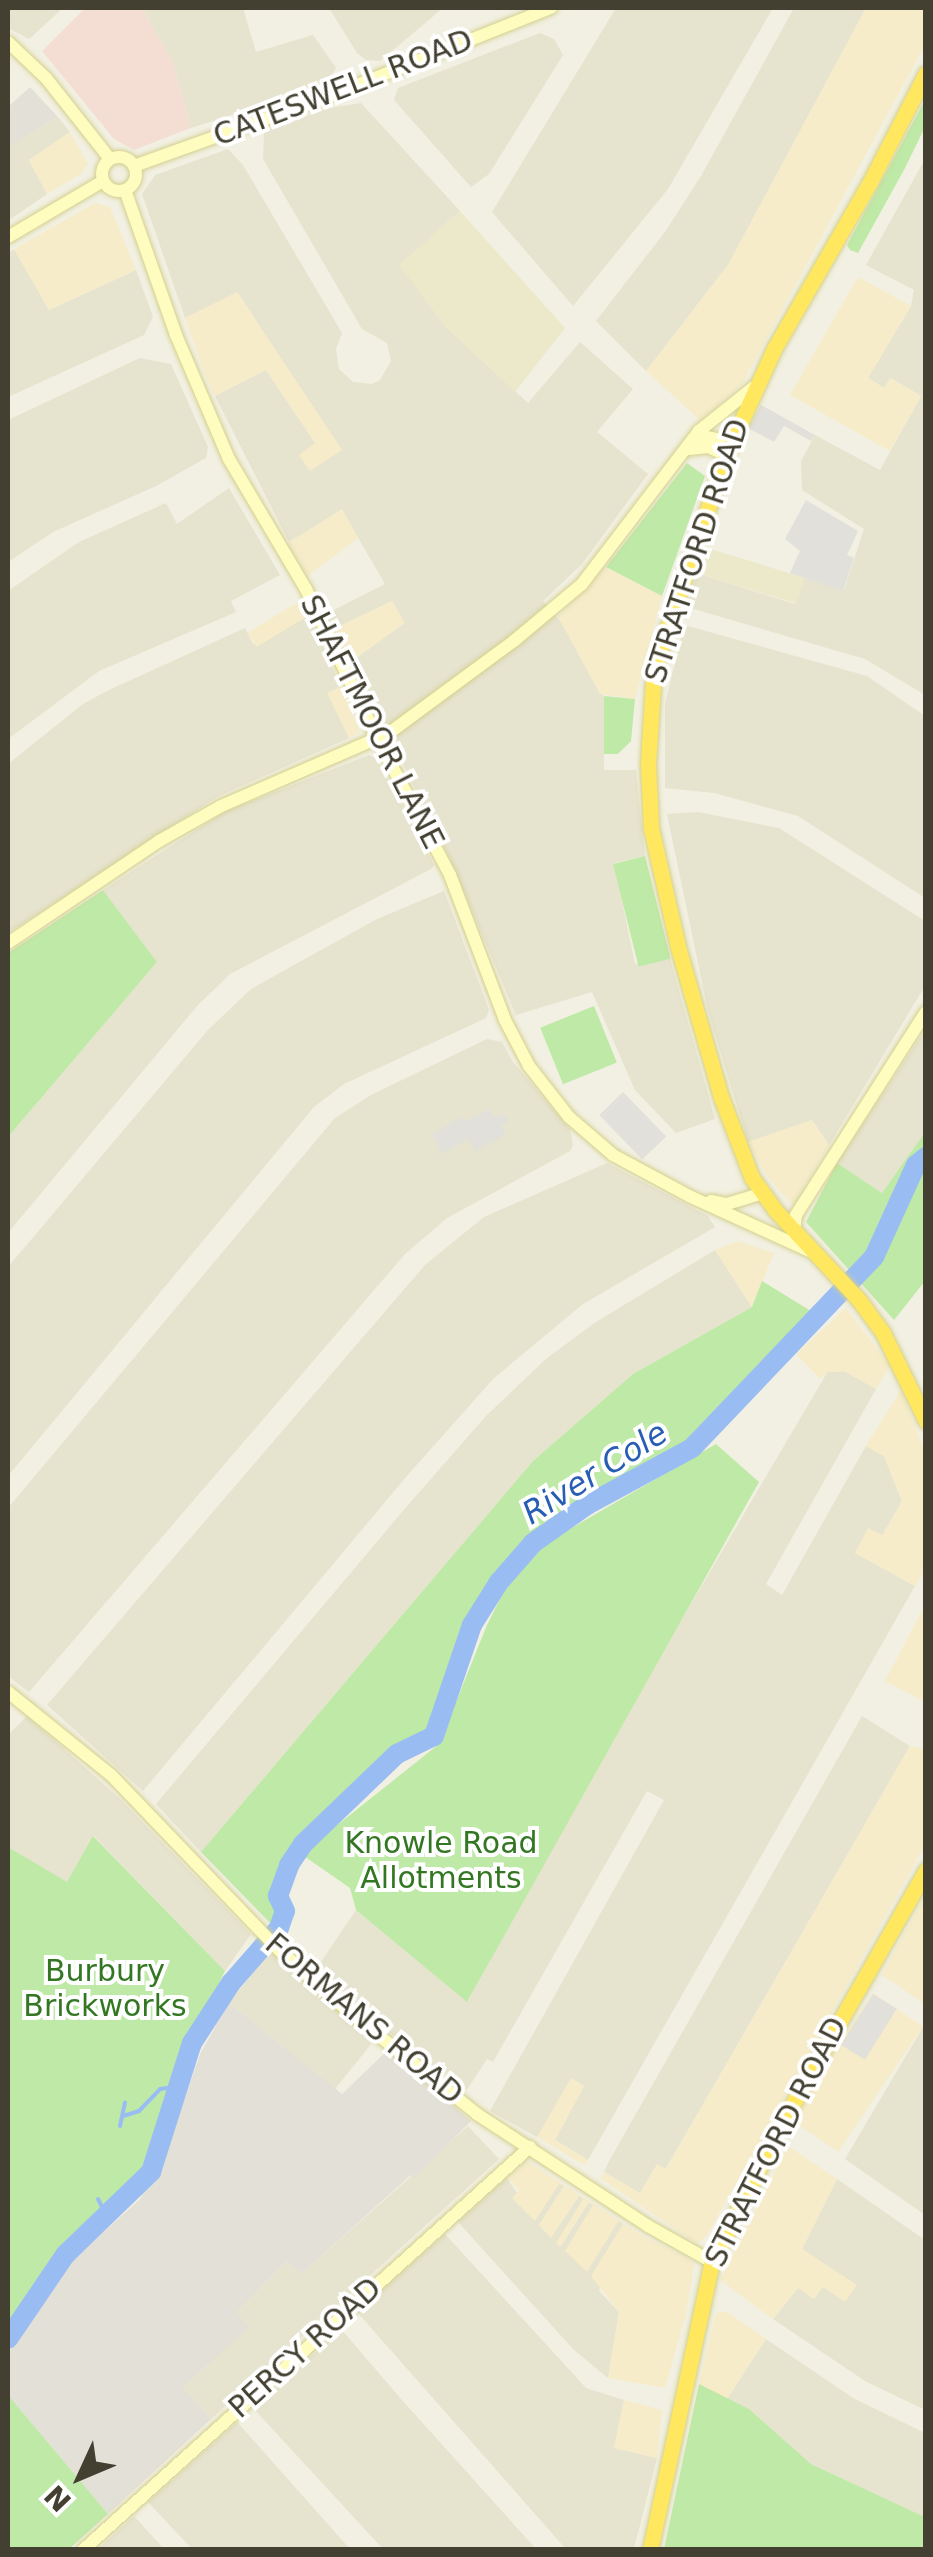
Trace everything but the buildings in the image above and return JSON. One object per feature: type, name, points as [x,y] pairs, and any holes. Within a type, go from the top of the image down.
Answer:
[{"type":"highway","name":"STRATFORD ROAD","points":[[926,73],[870,182],[754,387],[728,449],[654,668],[648,764],[651,828],[678,948],[720,1096],[762,1193],[854,1294],[885,1337],[926,1422]]},
{"type":"highway","name":"STRATFORD ROAD","points":[[650,2550],[712,2262],[778,2128],[926,1870]]},
{"type":"street","name":"CATESWELL ROAD","points":[[134,166],[332,95],[551,8]]},
{"type":"street","points":[[8,42],[46,78],[110,158]]},
{"type":"street","points":[[122,156],[134,166],[134,181],[125,190],[112,189],[103,181],[102,169],[110,158],[122,156]]},
{"type":"street","points":[[8,238],[103,181]]},
{"type":"street","name":"SHAFTMOOR LANE","points":[[125,190],[176,335],[229,458],[308,591],[378,740],[450,875],[506,1020],[529,1066],[596,1144],[689,1196],[817,1254]]},
{"type":"street","points":[[8,943],[159,841],[221,806],[378,740],[515,640],[582,584],[679,454],[728,404],[754,387]]},
{"type":"street","points":[[679,454],[703,436],[728,449]]},
{"type":"street","points":[[794,1231],[796,1216],[926,1012]]},
{"type":"street","name":"SHAFTMOOR LANE","points":[[689,1196],[727,1204],[762,1193]]},
{"type":"street","name":"FORMANS ROAD","points":[[8,1692],[111,1775],[278,1950],[477,2114],[712,2262]]},
{"type":"street","name":"PERCY ROAD","points":[[82,2550],[530,2148]]},
{"type":"shaded area","points":[[8,8],[63,8],[29,39],[8,28]]},
{"type":"shaded area","points":[[85,8],[142,8],[173,63],[191,128],[134,150],[114,139],[42,51]]},
{"type":"shaded area","points":[[142,8],[243,8],[256,52],[313,35],[336,68],[327,84],[191,128],[173,63]]},
{"type":"shaded area","points":[[329,8],[443,8],[380,61],[366,60],[357,53]]},
{"type":"shaded area","points":[[616,8],[773,8],[668,189],[573,306],[492,212]]},
{"type":"shaded area","points":[[794,8],[866,8],[728,265],[646,371],[596,321],[665,232],[701,176]]},
{"type":"shaded area","points":[[866,8],[925,8],[925,45],[742,384],[700,420],[646,371],[728,265]]},
{"type":"shaded area","points":[[540,33],[554,39],[563,55],[489,174],[471,187],[394,100],[398,88]]},
{"type":"shaded area","points":[[30,87],[58,117],[8,147],[8,107]]},
{"type":"shaded area","points":[[361,103],[460,211],[400,265],[446,327],[528,403],[580,342],[633,389],[597,432],[648,474],[582,564],[543,601],[563,624],[604,696],[604,770],[636,770],[645,856],[614,863],[635,964],[670,959],[715,1119],[676,1133],[635,1090],[592,992],[516,1015],[452,863],[352,661],[404,623],[392,601],[336,628],[328,613],[385,584],[342,510],[289,542],[215,396],[266,370],[316,444],[341,451],[238,293],[185,318],[142,194],[155,175],[228,149],[243,165],[342,333],[336,349],[339,369],[353,382],[372,384],[380,380],[391,361],[387,343],[362,329],[263,159],[264,131],[330,108]]},
{"type":"shaded area","points":[[58,117],[70,132],[29,160],[47,194],[8,221],[8,147]]},
{"type":"shaded area","points":[[70,132],[88,164],[81,174],[47,194],[29,160]]},
{"type":"shaded area","points":[[925,159],[925,695],[865,659],[687,607],[697,573],[795,604],[804,578],[844,590],[864,529],[802,490],[801,461],[815,435],[880,470],[921,396],[891,378],[884,388],[868,378],[911,306],[914,290],[866,265]]},
{"type":"shaded area","points":[[95,203],[110,207],[136,270],[49,310],[14,249]]},
{"type":"shaded area","points":[[460,211],[565,328],[515,392],[446,327],[399,265]]},
{"type":"shaded area","points":[[14,249],[49,310],[136,270],[153,317],[144,335],[8,397],[8,253]]},
{"type":"shaded area","points":[[858,277],[911,306],[868,378],[884,388],[890,378],[921,396],[890,451],[790,395]]},
{"type":"shaded area","points":[[237,292],[342,450],[310,471],[299,455],[315,443],[266,370],[215,396],[207,380],[185,318]]},
{"type":"shaded area","points":[[140,358],[171,364],[208,447],[206,458],[156,486],[53,532],[8,562],[8,420]]},
{"type":"shaded area","points":[[761,405],[815,435],[811,441],[784,426],[774,442],[748,428]]},
{"type":"shaded area","points":[[229,488],[280,575],[231,601],[236,612],[99,671],[8,739],[8,591],[79,542],[166,503],[177,524]]},
{"type":"shaded area","points":[[806,500],[858,531],[847,555],[854,558],[843,591],[790,573],[800,551],[785,539]]},
{"type":"shaded area","points":[[342,509],[358,538],[308,576],[288,543]]},
{"type":"shaded area","points":[[704,547],[804,578],[797,604],[696,573]]},
{"type":"shaded area","points":[[606,567],[662,596],[635,699],[600,694],[558,617]]},
{"type":"shaded area","points":[[300,601],[309,616],[256,647],[248,632]]},
{"type":"shaded area","points":[[392,601],[405,623],[352,661],[336,628]]},
{"type":"shaded area","points":[[309,616],[341,687],[328,693],[349,738],[217,797],[8,933],[8,764],[83,704],[109,690],[245,628],[253,644]]},
{"type":"shaded area","points":[[684,625],[867,676],[925,716],[925,898],[798,816],[714,793],[665,788],[665,704]]},
{"type":"shaded area","points":[[341,687],[360,732],[349,738],[327,693]]},
{"type":"shaded area","points":[[369,755],[377,759],[434,865],[431,869],[230,974],[197,1006],[8,1233],[8,1137],[157,962],[103,890],[224,812]]},
{"type":"shaded area","points":[[698,812],[779,828],[925,921],[925,986],[829,1145],[812,1120],[748,1142],[708,1011],[667,814]]},
{"type":"shaded area","points":[[444,891],[489,1010],[486,1018],[344,1084],[314,1107],[8,1476],[8,1267],[208,1030],[251,989],[377,919]]},
{"type":"shaded area","points":[[925,1030],[925,1132],[882,1193],[837,1163]]},
{"type":"shaded area","points":[[487,1039],[502,1042],[513,1062],[570,1129],[570,1151],[447,1218],[405,1254],[29,1692],[8,1676],[8,1508],[335,1118],[371,1095]]},
{"type":"shaded area","points":[[623,1092],[666,1137],[642,1160],[599,1115]]},
{"type":"shaded area","points":[[489,1109],[494,1118],[504,1114],[508,1121],[501,1126],[505,1135],[475,1151],[468,1139],[442,1154],[432,1134],[461,1117],[465,1121]]},
{"type":"shaded area","points":[[812,1120],[829,1145],[793,1206],[767,1176],[748,1142]]},
{"type":"shaded area","points":[[607,1163],[708,1216],[715,1227],[583,1304],[494,1378],[143,1791],[47,1705],[425,1265],[484,1217]]},
{"type":"shaded area","points":[[738,1241],[774,1253],[752,1307],[715,1250]]},
{"type":"shaded area","points":[[715,1250],[752,1307],[633,1374],[533,1461],[201,1852],[156,1804],[402,1512],[486,1416],[547,1358],[596,1322]]},
{"type":"shaded area","points":[[846,1308],[890,1366],[876,1389],[846,1372],[828,1372],[820,1379],[796,1354]]},
{"type":"shaded area","points":[[828,1371],[846,1372],[876,1389],[766,1584],[782,1595],[866,1446],[884,1456],[902,1501],[882,1536],[855,1553],[915,1586],[588,2160],[555,2140],[584,2086],[572,2079],[537,2137],[490,2111],[664,1800],[647,1791],[493,2062],[487,2059],[468,2088],[463,2092],[384,2028],[335,2089],[229,2003],[273,1947],[308,1981],[356,1910],[468,2001],[614,1735]]},
{"type":"shaded area","points":[[901,1390],[925,1452],[925,1569],[915,1586],[855,1553],[868,1528],[883,1535],[902,1501],[884,1456],[866,1446]]},
{"type":"shaded area","points":[[925,1605],[925,1702],[885,1681]]},
{"type":"shaded area","points":[[27,1716],[119,1798],[251,1934],[225,1971],[94,1836],[67,1883],[8,1847],[8,1735]]},
{"type":"shaded area","points":[[862,1716],[910,1746],[665,2170],[657,2165],[640,2193],[604,2172],[608,2163]]},
{"type":"shaded area","points":[[910,1746],[925,1749],[925,1845],[706,2237],[698,2243],[691,2240],[600,2178],[604,2172],[640,2193],[657,2164],[666,2169]]},
{"type":"shaded area","points":[[925,1895],[925,2004],[882,1975]]},
{"type":"shaded area","points":[[873,1993],[923,2027],[838,2152],[789,2118]]},
{"type":"shaded area","points":[[873,1994],[897,2009],[865,2060],[841,2045]]},
{"type":"shaded area","points":[[229,2003],[342,2094],[389,2049],[471,2121],[414,2178],[411,2175],[301,2274],[287,2261],[236,2312],[249,2327],[183,2387],[211,2419],[108,2514],[8,2395],[8,2354],[63,2269],[140,2199],[173,2131],[201,2052]]},
{"type":"shaded area","points":[[923,2027],[926,2029],[925,2215],[845,2159]]},
{"type":"shaded area","points":[[571,2078],[584,2086],[555,2140],[588,2160],[584,2165],[537,2137]]},
{"type":"shaded area","points":[[468,2126],[499,2159],[211,2419],[183,2387],[248,2327],[235,2312],[287,2261],[301,2274]]},
{"type":"shaded area","points":[[788,2146],[837,2179],[802,2249],[857,2285],[845,2302],[823,2287],[814,2299],[798,2288],[773,2319],[720,2280]]},
{"type":"shaded area","points":[[527,2161],[644,2237],[691,2260],[694,2267],[686,2314],[665,2388],[608,2378],[619,2312],[591,2276],[623,2224],[618,2222],[587,2272],[565,2251],[593,2205],[588,2203],[560,2247],[556,2243],[583,2199],[579,2196],[551,2238],[539,2225],[564,2186],[559,2184],[535,2221],[512,2198],[519,2190],[507,2178]]},
{"type":"shaded area","points":[[513,2172],[507,2178],[535,2220],[559,2183],[564,2186],[539,2225],[551,2237],[579,2196],[584,2199],[557,2242],[561,2246],[589,2202],[594,2205],[586,2271],[618,2221],[624,2224],[599,2291],[619,2312],[608,2378],[574,2350],[458,2222]]},
{"type":"shaded area","points":[[837,2179],[925,2240],[925,2410],[865,2381],[773,2319],[798,2288],[857,2286],[802,2249]]},
{"type":"shaded area","points":[[445,2234],[586,2388],[624,2400],[614,2448],[657,2458],[634,2549],[565,2548],[357,2312]]},
{"type":"shaded area","points":[[726,2311],[766,2339],[727,2399],[699,2384],[716,2313]]},
{"type":"shaded area","points":[[341,2329],[536,2549],[383,2549],[254,2409]]},
{"type":"shaded area","points":[[766,2339],[853,2398],[925,2433],[925,2517],[811,2464],[749,2409],[727,2399]]},
{"type":"shaded area","points":[[624,2400],[662,2410],[657,2458],[614,2448]]},
{"type":"shaded area","points":[[237,2422],[350,2549],[192,2549],[148,2502]]},
{"type":"shaded area","points":[[134,2516],[164,2549],[98,2549]]},
{"type":"green space","points":[[925,100],[925,127],[905,168],[858,253],[850,250],[847,245]]},
{"type":"green space","points":[[687,463],[705,476],[662,596],[606,567]]},
{"type":"green space","points":[[604,696],[635,699],[631,741],[618,754],[604,754]]},
{"type":"green space","points":[[645,856],[671,959],[639,967],[613,864]]},
{"type":"green space","points":[[103,890],[157,962],[8,1137],[8,953]]},
{"type":"green space","points":[[594,1006],[617,1063],[563,1084],[540,1028]]},
{"type":"green space","points":[[925,1132],[925,1281],[894,1320],[806,1222],[837,1163],[882,1193]]},
{"type":"green space","points":[[762,1281],[819,1316],[692,1448],[587,1505],[533,1543],[499,1582],[472,1625],[434,1736],[397,1754],[303,1844],[282,1879],[278,1896],[285,1911],[279,1928],[272,1925],[201,1852],[533,1461],[633,1374],[752,1307]]},
{"type":"green space","name":"Knowle Road Allotments","points":[[716,1444],[759,1482],[467,2002],[356,1910],[350,1888],[301,1854],[439,1744],[508,1583],[539,1547]]},
{"type":"green space","name":"Burbury Brickworks","points":[[93,1836],[225,1971],[178,2070],[149,2170],[64,2254],[8,2334],[8,1847],[67,1882]]},
{"type":"green space","points":[[699,2384],[749,2409],[811,2464],[925,2517],[925,2549],[664,2549]]},
{"type":"green space","points":[[8,2395],[108,2514],[69,2549],[8,2549]]},
{"type":"waterway","name":"River Cole","points":[[8,2339],[65,2255],[151,2172],[192,2043],[231,1983],[279,1928],[285,1911],[278,1896],[289,1865],[303,1844],[397,1754],[434,1736],[472,1625],[499,1582],[533,1543],[587,1505],[692,1448],[874,1257],[916,1165],[926,1157]]},
{"type":"waterway","points":[[123,2116],[139,2111],[160,2089],[175,2087]]},
{"type":"waterway","points":[[120,2126],[125,2103]]},
{"type":"waterway","points":[[98,2199],[107,2217]]}]
